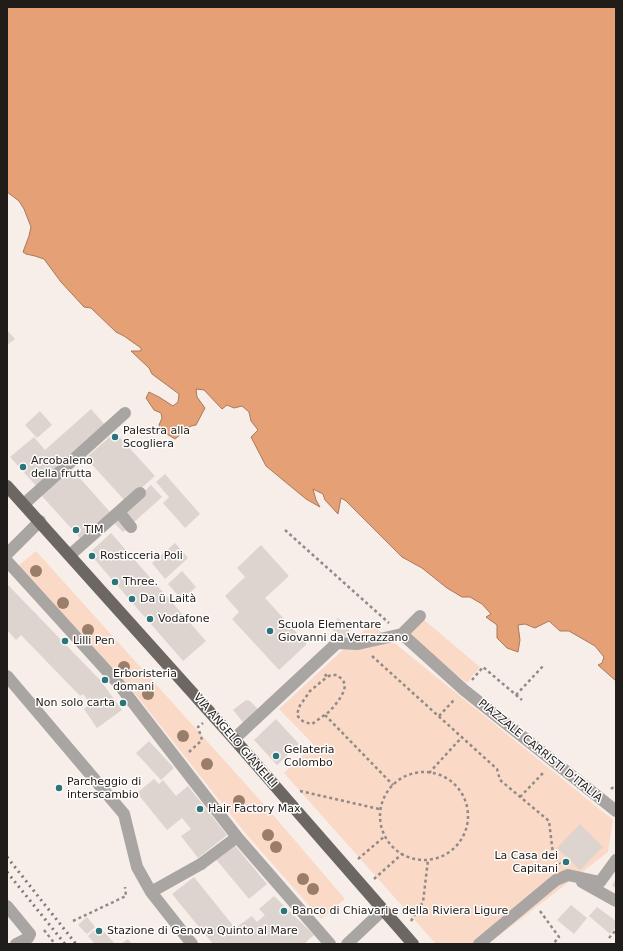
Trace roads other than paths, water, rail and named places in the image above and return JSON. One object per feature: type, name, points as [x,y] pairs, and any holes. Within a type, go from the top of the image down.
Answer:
[{"type":"main road","name":"VIA ANGELO GIANELLI","points":[[7,486],[234,739],[412,944]]},
{"type":"street","points":[[24,504],[125,412]]},
{"type":"street","points":[[70,555],[140,493]]},
{"type":"street","points":[[119,512],[131,527]]},
{"type":"street","points":[[9,549],[40,521]]},
{"type":"street","points":[[7,561],[117,682],[237,837],[330,944]]},
{"type":"street","points":[[234,739],[337,643],[358,644],[402,634],[420,616]]},
{"type":"street","name":"PIAZZALE CARRISTI D'ITALIA","points":[[402,634],[464,690],[616,812]]},
{"type":"street","points":[[7,676],[124,814],[137,867],[151,892],[192,944]]},
{"type":"street","points":[[151,892],[202,864],[237,837]]},
{"type":"street","points":[[479,944],[556,880],[568,875],[600,882],[616,860]]},
{"type":"street","points":[[568,875],[616,900]]},
{"type":"street","points":[[7,906],[30,934],[28,938],[16,944]]},
{"type":"street","points":[[347,944],[383,910]]},
{"type":"railway","points":[[7,857],[76,944]]},
{"type":"railway","points":[[7,872],[65,944]]},
{"type":"place","name":"Palestra alla Scogliera","points":[[115,437]]},
{"type":"place","name":"Arcobaleno della frutta","points":[[23,467]]},
{"type":"place","name":"TIM","points":[[76,530]]},
{"type":"place","name":"Rosticceria Poli","points":[[92,556]]},
{"type":"place","name":"Three.","points":[[115,582]]},
{"type":"place","name":"Da ü Laità","points":[[132,599]]},
{"type":"place","name":"Vodafone","points":[[150,619]]},
{"type":"place","name":"Scuola Elementare Giovanni da Verrazzano","points":[[270,631]]},
{"type":"place","name":"Lilli Pen","points":[[65,641]]},
{"type":"place","name":"Erboristeria domani","points":[[105,680]]},
{"type":"place","name":"Non solo carta","points":[[123,703]]},
{"type":"place","name":"Gelateria Colombo","points":[[276,756]]},
{"type":"place","name":"Parcheggio di interscambio","points":[[59,788]]},
{"type":"place","name":"Hair Factory Max","points":[[200,809]]},
{"type":"place","name":"La Casa dei Capitani","points":[[566,862]]},
{"type":"place","name":"Banco di Chiavari e della Riviera Ligure","points":[[284,911]]},
{"type":"place","name":"Stazione di Genova Quinto al Mare","points":[[99,931]]}]
